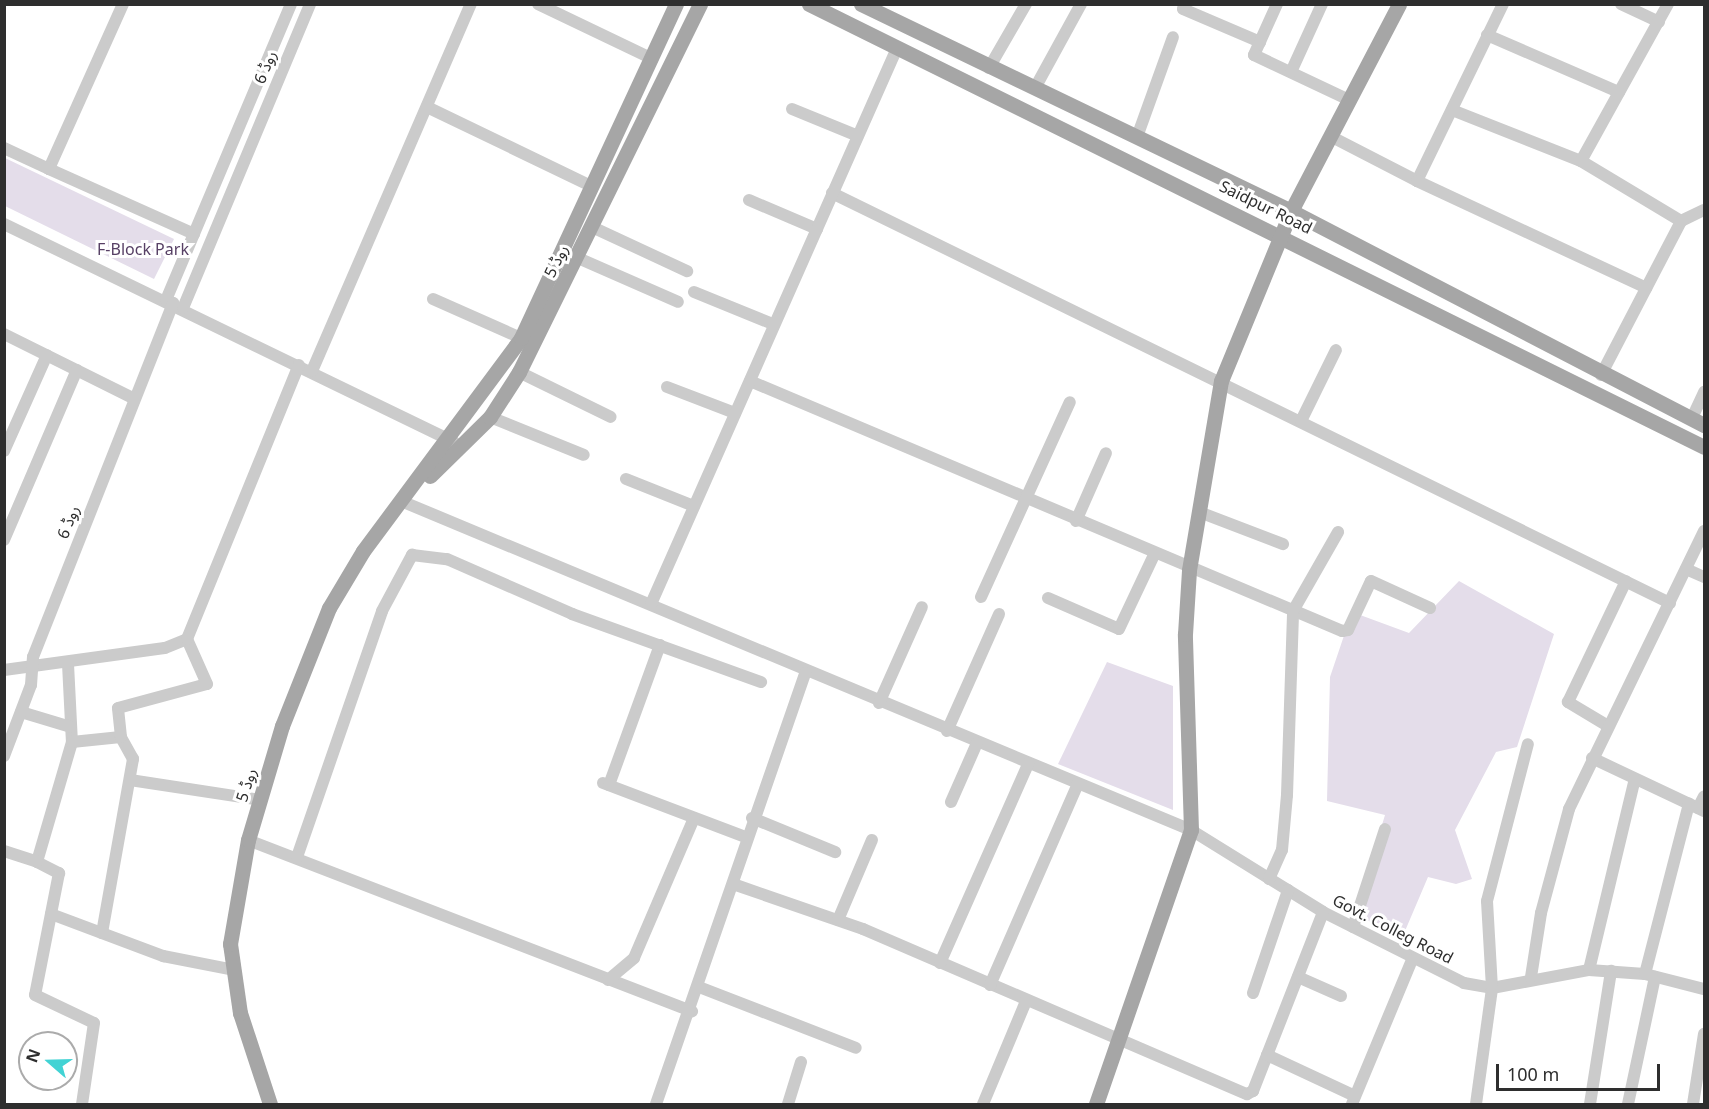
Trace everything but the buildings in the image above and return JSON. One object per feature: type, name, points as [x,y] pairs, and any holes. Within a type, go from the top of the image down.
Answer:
[{"type":"main road","name":"روڈ 5","points":[[457,443],[521,338],[653,59],[676,4]]},
{"type":"main road","name":"روڈ 5","points":[[270,1104],[240,1013],[230,944],[248,840],[260,800],[329,608],[401,501],[457,443],[490,417],[519,372],[578,258],[700,4]]},
{"type":"main road","name":"Saidpur Road","points":[[809,4],[1281,233],[1704,447]]},
{"type":"main road","name":"Saidpur Road","points":[[861,4],[989,68],[1291,211],[1601,375],[1698,421]]},
{"type":"main road","points":[[1096,1104],[1120,1043],[1191,830],[1185,634],[1189,570],[1221,381],[1291,211],[1399,4]]},
{"type":"street","points":[[49,170],[123,4]]},
{"type":"street","name":"روڈ 6","points":[[174,304],[194,234],[291,4]]},
{"type":"street","name":"روڈ 6","points":[[4,756],[21,712],[32,670],[133,398],[174,304],[224,210],[310,4]]},
{"type":"street","points":[[312,372],[471,4]]},
{"type":"street","points":[[538,4],[653,59]]},
{"type":"street","points":[[989,68],[1026,4]]},
{"type":"street","points":[[1035,88],[1081,4]]},
{"type":"street","points":[[1185,4],[1183,9],[1260,42]]},
{"type":"street","points":[[1277,4],[1254,55],[1349,100]]},
{"type":"street","points":[[1291,72],[1322,4]]},
{"type":"street","points":[[1417,181],[1503,4]]},
{"type":"street","points":[[1621,4],[1659,22]]},
{"type":"street","points":[[1581,161],[1668,4]]},
{"type":"street","points":[[1487,35],[1619,92]]},
{"type":"street","points":[[1137,137],[1173,37]]},
{"type":"street","points":[[274,41],[289,50]]},
{"type":"street","points":[[651,604],[897,48]]},
{"type":"street","points":[[427,107],[593,187]]},
{"type":"street","points":[[792,109],[858,136]]},
{"type":"street","points":[[1452,110],[1581,161],[1681,221]]},
{"type":"street","points":[[1330,136],[1417,181],[1646,288]]},
{"type":"street","points":[[4,147],[49,170],[194,234]]},
{"type":"street","points":[[832,193],[1221,381],[1670,603]]},
{"type":"street","points":[[749,200],[817,229]]},
{"type":"street","points":[[207,201],[224,210]]},
{"type":"street","points":[[1601,375],[1681,221],[1704,210]]},
{"type":"street","points":[[4,224],[174,304],[457,443]]},
{"type":"street","points":[[592,227],[687,271]]},
{"type":"street","points":[[578,258],[678,302]]},
{"type":"street","points":[[694,292],[773,324]]},
{"type":"street","points":[[433,298],[521,338]]},
{"type":"street","points":[[4,334],[133,398]]},
{"type":"street","points":[[1301,421],[1336,350]]},
{"type":"street","points":[[6,443],[47,355]]},
{"type":"street","points":[[102,933],[133,759],[121,737],[118,708],[207,684],[187,639],[299,365]]},
{"type":"street","points":[[4,540],[77,370]]},
{"type":"street","points":[[519,372],[611,417]]},
{"type":"street","points":[[750,381],[1189,570],[1346,632],[1373,581],[1430,608]]},
{"type":"street","points":[[667,387],[735,413]]},
{"type":"street","points":[[1698,421],[1704,392]]},
{"type":"street","points":[[981,597],[1070,402]]},
{"type":"street","points":[[490,417],[584,455]]},
{"type":"street","points":[[1076,522],[1106,453]]},
{"type":"street","points":[[626,479],[694,506]]},
{"type":"street","name":"Govt. Colleg Road","points":[[401,501],[651,604],[805,673],[1191,830],[1323,912],[1412,960],[1492,988]]},
{"type":"street","points":[[1199,512],[1283,544]]},
{"type":"street","points":[[1532,977],[1541,913],[1569,809],[1704,531]]},
{"type":"street","points":[[1269,879],[1282,850],[1286,806],[1293,611],[1338,532]]},
{"type":"street","points":[[297,857],[382,611],[412,555],[447,559],[660,645],[761,682]]},
{"type":"street","points":[[1048,597],[1119,629],[1154,555]]},
{"type":"street","points":[[1686,569],[1704,577]]},
{"type":"street","points":[[1608,726],[1568,702],[1626,581]]},
{"type":"street","points":[[879,703],[922,607]]},
{"type":"street","points":[[946,731],[999,614]]},
{"type":"street","points":[[4,670],[32,670],[68,664],[187,639]]},
{"type":"street","points":[[660,645],[606,784],[745,837]]},
{"type":"street","points":[[37,862],[72,742],[68,664]]},
{"type":"street","points":[[656,1104],[692,1011],[734,884],[745,837],[805,673]]},
{"type":"street","points":[[21,712],[71,727]]},
{"type":"street","points":[[72,742],[121,737]]},
{"type":"street","points":[[951,802],[977,743]]},
{"type":"street","points":[[1476,1104],[1492,988],[1487,901],[1528,744]]},
{"type":"street","points":[[1592,758],[1697,807]]},
{"type":"street","points":[[940,963],[1028,764]]},
{"type":"street","points":[[1588,970],[1635,779]]},
{"type":"street","points":[[130,780],[260,800]]},
{"type":"street","points":[[990,985],[1078,784]]},
{"type":"street","points":[[1628,1104],[1650,975],[1697,807],[1704,796]]},
{"type":"street","points":[[608,980],[634,958],[693,818]]},
{"type":"street","points":[[752,818],[835,852]]},
{"type":"street","points":[[1353,927],[1385,828]]},
{"type":"street","points":[[248,840],[692,1011]]},
{"type":"street","points":[[838,920],[872,840]]},
{"type":"street","points":[[4,852],[59,869],[35,995],[94,1023],[82,1104]]},
{"type":"street","points":[[734,884],[838,920],[1120,1043],[1247,1094],[1267,1055],[1323,912]]},
{"type":"street","points":[[1253,993],[1288,890]]},
{"type":"street","points":[[51,914],[163,956],[234,970]]},
{"type":"street","points":[[1267,1055],[1353,1100],[1412,960]]},
{"type":"street","points":[[1492,988],[1532,977],[1588,970],[1650,975],[1704,989]]},
{"type":"street","points":[[1590,1104],[1611,971]]},
{"type":"street","points":[[1298,977],[1341,996]]},
{"type":"street","points":[[699,987],[856,1048]]},
{"type":"street","points":[[983,1104],[1026,1001]]},
{"type":"street","points":[[1693,1104],[1704,1034]]},
{"type":"street","points":[[788,1104],[801,1062]]},
{"type":"green space","name":"F-Block Park","points":[[5,158],[174,239],[154,279],[5,206]]},
{"type":"green space","points":[[1459,581],[1554,634],[1517,747],[1496,752],[1455,830],[1472,879],[1456,884],[1428,877],[1402,938],[1355,914],[1385,815],[1327,801],[1330,677],[1352,612],[1409,633]]},
{"type":"green space","points":[[1107,662],[1173,686],[1173,810],[1058,764]]}]
